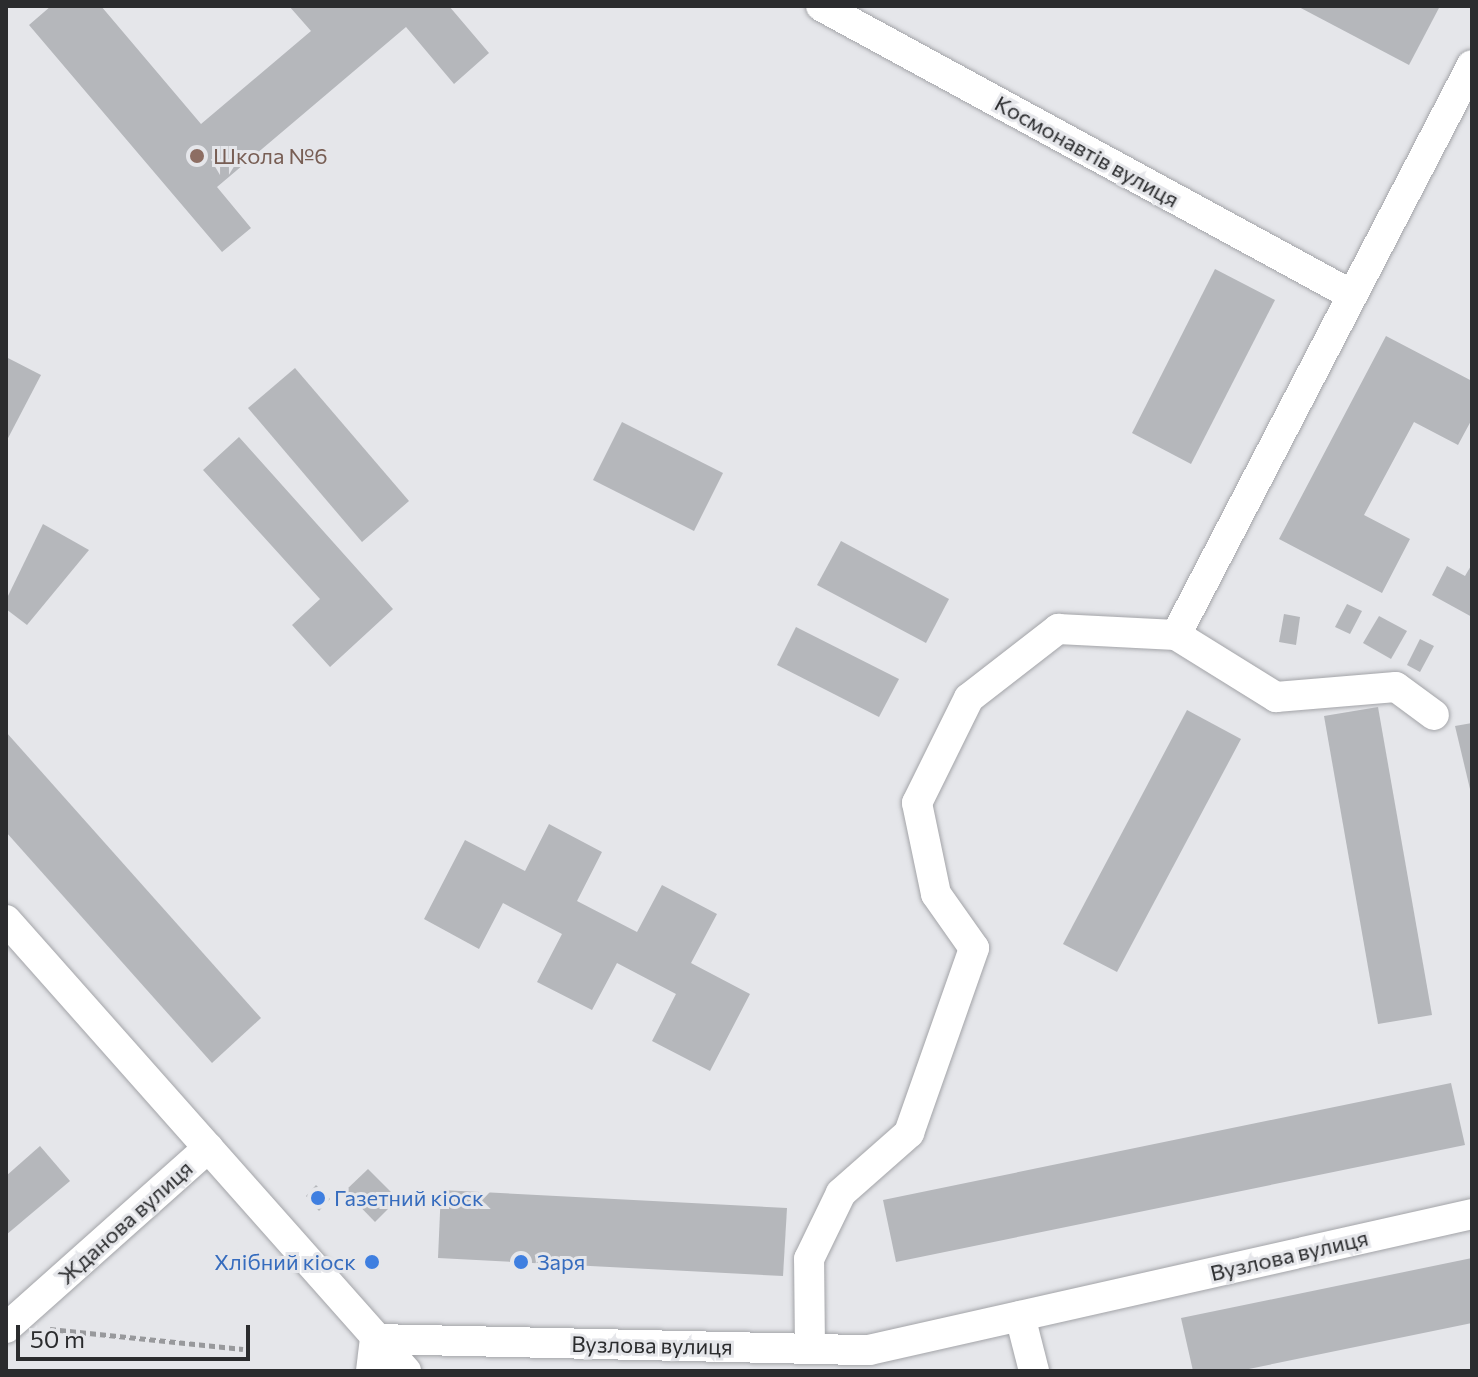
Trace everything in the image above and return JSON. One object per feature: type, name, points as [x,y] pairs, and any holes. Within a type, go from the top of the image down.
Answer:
[{"type":"street","name":"Космонавтів вулиця","points":[[821,6],[1352,295]]},
{"type":"street","points":[[1176,635],[1472,65]]},
{"type":"street","points":[[810,1349],[809,1259],[841,1193],[909,1133],[974,948],[936,894],[917,803],[969,698],[1058,629],[1176,635],[1276,697],[1396,687],[1434,715]]},
{"type":"street","points":[[6,920],[406,1371]]},
{"type":"street","name":"Жданова вулиця","points":[[8,1326],[208,1148]]},
{"type":"street","name":"Вузлова вулиця","points":[[375,1339],[869,1350],[1472,1214]]},
{"type":"street","points":[[1020,1316],[1034,1371]]},
{"type":"street","points":[[371,1371],[375,1339]]},
{"type":"path","points":[[8,1326],[243,1349]]},
{"type":"building","name":"Школа №6","points":[[51,6],[101,6],[201,124],[311,31],[289,6],[449,6],[489,53],[454,84],[406,27],[217,187],[251,228],[222,252],[29,25]]},
{"type":"building","points":[[1297,6],[1440,6],[1409,65]]},
{"type":"building","points":[[1215,269],[1275,300],[1191,464],[1132,433]]},
{"type":"building","points":[[1386,336],[1472,381],[1472,419],[1458,445],[1414,422],[1364,515],[1410,539],[1382,593],[1279,539]]},
{"type":"building","points":[[6,357],[41,375],[6,442]]},
{"type":"building","points":[[295,368],[409,501],[362,542],[248,408]]},
{"type":"building","points":[[622,422],[723,473],[694,531],[593,480]]},
{"type":"building","points":[[239,437],[393,609],[330,667],[292,625],[320,599],[203,470]]},
{"type":"building","points":[[43,524],[89,550],[27,625],[6,609],[6,600]]},
{"type":"building","points":[[841,541],[949,599],[926,643],[817,585]]},
{"type":"building","points":[[1472,564],[1472,617],[1432,595],[1447,566],[1465,576]]},
{"type":"building","points":[[1347,604],[1362,611],[1350,634],[1335,627]]},
{"type":"building","points":[[1284,614],[1300,617],[1296,645],[1279,642]]},
{"type":"building","points":[[1379,616],[1407,631],[1391,659],[1363,643]]},
{"type":"building","points":[[796,627],[899,679],[879,717],[777,665]]},
{"type":"building","points":[[1420,639],[1434,646],[1420,672],[1407,665]]},
{"type":"building","points":[[1378,707],[1432,1015],[1378,1024],[1324,716]]},
{"type":"building","points":[[1187,710],[1241,739],[1117,972],[1063,944]]},
{"type":"building","points":[[1472,723],[1472,789],[1470,789],[1455,726]]},
{"type":"building","points":[[6,732],[261,1018],[212,1063],[6,832]]},
{"type":"building","points":[[549,824],[602,852],[577,901],[637,932],[662,885],[717,914],[691,963],[750,994],[710,1071],[652,1041],[676,994],[617,963],[592,1010],[537,982],[562,934],[503,903],[479,949],[424,919],[465,840],[525,871]]},
{"type":"building","points":[[1451,1083],[1465,1145],[896,1262],[883,1200]]},
{"type":"building","points":[[40,1146],[70,1181],[6,1235],[6,1176]]},
{"type":"building","points":[[368,1169],[398,1199],[375,1222],[345,1191]]},
{"type":"building","name":"Газетний кіоск","points":[[316,1185],[330,1199],[319,1211],[306,1196]]},
{"type":"building","points":[[441,1190],[787,1208],[783,1276],[438,1258]]},
{"type":"building","points":[[1472,1258],[1472,1323],[1239,1371],[1193,1371],[1181,1318]]},
{"type":"place","name":"Школа №6","points":[[197,156]]},
{"type":"place","name":"Газетний кіоск","points":[[318,1198]]},
{"type":"place","name":"Хлібний кіоск","points":[[372,1262]]},
{"type":"place","name":"Заря","points":[[521,1262]]}]
